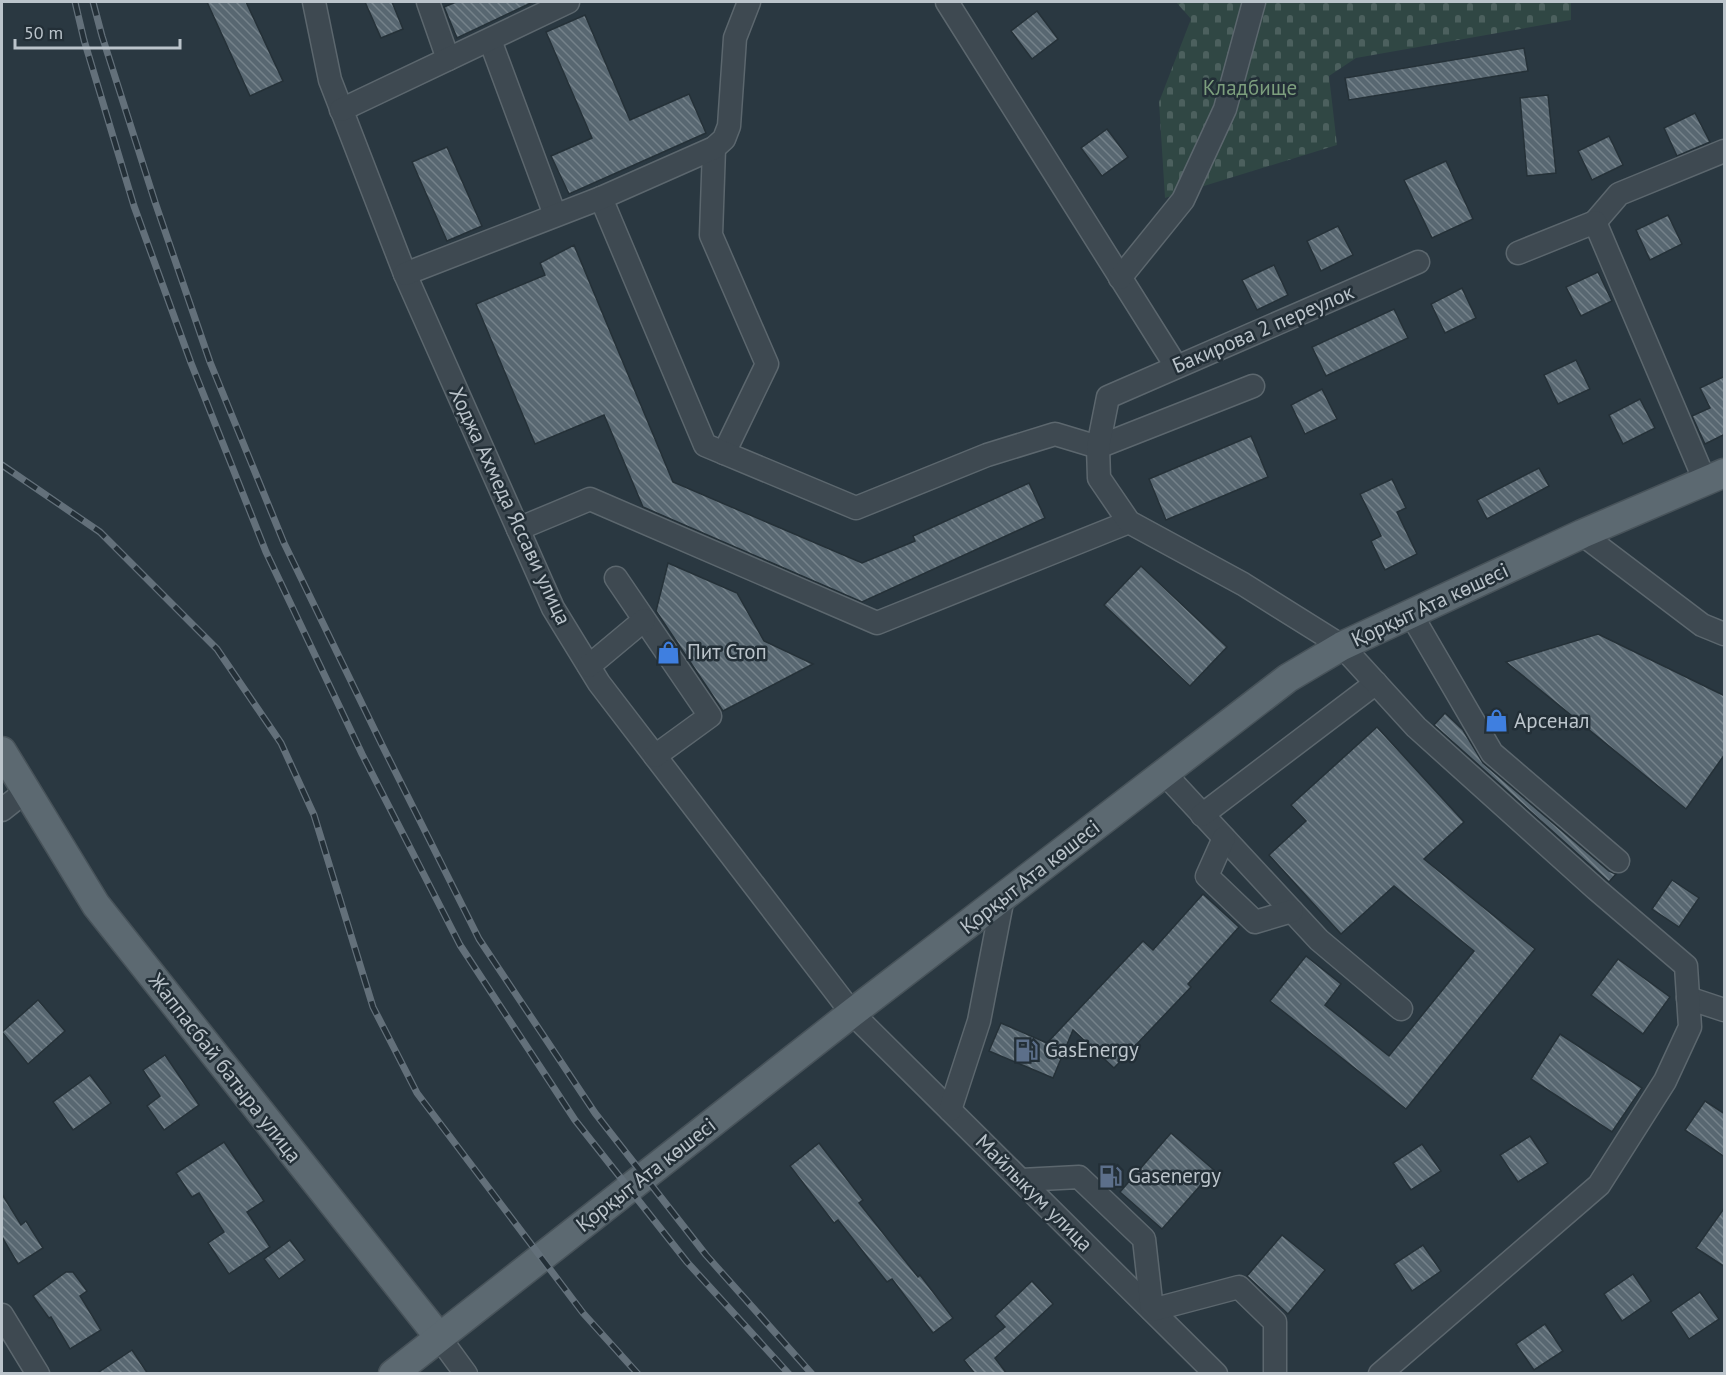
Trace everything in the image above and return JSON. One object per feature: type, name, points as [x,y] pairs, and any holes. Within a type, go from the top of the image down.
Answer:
[{"type":"main road","name":"Қорқыт Ата көшесі","points":[[393,1374],[852,1013],[1288,678],[1342,646],[1582,534],[1715,477]]},
{"type":"main road","name":"Жаппасбай батыра улица","points":[[2,751],[96,905],[439,1337]]},
{"type":"street","name":"Ходжа Ахмеда Яссави улица","points":[[314,2],[330,80],[405,274],[553,608],[599,683],[852,1013]]},
{"type":"street","points":[[428,2],[448,60]]},
{"type":"street","points":[[341,110],[568,2]]},
{"type":"street","points":[[405,274],[601,198],[714,148],[724,139],[729,126],[735,39],[749,2]]},
{"type":"street","points":[[947,2],[1176,366]]},
{"type":"street","points":[[1120,278],[1183,200],[1225,109],[1254,2]]},
{"type":"street","points":[[490,40],[555,216]]},
{"type":"street","points":[[714,148],[711,235],[767,364],[724,453]]},
{"type":"street","points":[[1518,253],[1595,222],[1619,194],[1725,151]]},
{"type":"street","points":[[601,198],[705,445],[856,508],[987,455],[1055,434],[1098,447],[1253,386]]},
{"type":"street","points":[[1595,222],[1715,477]]},
{"type":"street","name":"Бакирова 2 переулок","points":[[1098,447],[1108,397],[1418,262]]},
{"type":"street","points":[[1098,447],[1099,478],[1129,522],[1243,584],[1342,646],[1416,727],[1596,889],[1686,966],[1690,1027],[1665,1082],[1599,1185],[1380,1374]]},
{"type":"street","points":[[518,529],[590,499],[877,623],[1129,522]]},
{"type":"street","points":[[1582,534],[1702,626],[1725,634]]},
{"type":"street","points":[[616,578],[710,716],[655,756]]},
{"type":"street","points":[[1411,614],[1492,753],[1618,861]]},
{"type":"street","points":[[589,666],[644,620]]},
{"type":"street","points":[[1202,815],[1376,683]]},
{"type":"street","points":[[1164,773],[1319,940],[1401,1009]]},
{"type":"street","points":[[2,810],[26,791]]},
{"type":"street","points":[[1224,838],[1207,876],[1255,922],[1292,911]]},
{"type":"street","points":[[950,1110],[979,1021],[1004,897]]},
{"type":"street","points":[[1688,998],[1725,1010]]},
{"type":"street","name":"Майлыкум улица","points":[[852,1013],[1216,1374]]},
{"type":"street","points":[[1021,1180],[1079,1177],[1144,1239],[1152,1310],[1239,1287],[1275,1322],[1275,1374]]},
{"type":"street","points":[[2,1316],[38,1374]]},
{"type":"street","name":"Жаппасбай батыра улица","points":[[439,1337],[466,1374]]},
{"type":"green space","name":"Кладбище","points":[[1176,2],[1571,2],[1571,20],[1356,58],[1329,76],[1337,145],[1165,198],[1159,102],[1191,19]]},
{"type":"building","points":[[207,2],[246,2],[283,81],[250,96]]},
{"type":"building","points":[[365,2],[392,2],[403,29],[381,38]]},
{"type":"building","points":[[456,2],[533,2],[457,38],[444,7]]},
{"type":"building","points":[[1037,11],[1058,39],[1032,59],[1011,31]]},
{"type":"building","points":[[585,15],[630,120],[689,94],[706,133],[569,194],[551,156],[592,138],[546,32]]},
{"type":"building","points":[[1524,48],[1528,71],[1349,100],[1345,78]]},
{"type":"building","points":[[1548,95],[1556,173],[1527,176],[1520,98]]},
{"type":"building","points":[[1695,113],[1710,142],[1677,156],[1664,128]]},
{"type":"building","points":[[1107,129],[1128,157],[1102,176],[1081,148]]},
{"type":"building","points":[[1609,136],[1623,165],[1592,180],[1578,151]]},
{"type":"building","points":[[447,147],[482,226],[447,241],[412,162]]},
{"type":"building","points":[[1446,161],[1473,219],[1432,238],[1404,180]]},
{"type":"building","points":[[1668,215],[1682,244],[1650,260],[1636,230]]},
{"type":"building","points":[[1338,226],[1353,255],[1321,271],[1307,241]]},
{"type":"building","points":[[574,245],[673,482],[862,563],[915,541],[913,536],[1029,483],[1045,518],[862,602],[643,507],[604,415],[535,444],[476,304],[545,275],[540,263]]},
{"type":"building","points":[[1274,265],[1288,295],[1257,310],[1242,280]]},
{"type":"building","points":[[1598,272],[1612,301],[1581,316],[1566,287]]},
{"type":"building","points":[[1462,288],[1476,318],[1445,333],[1431,304]]},
{"type":"building","points":[[1394,309],[1408,338],[1326,376],[1312,347]]},
{"type":"building","points":[[1576,360],[1590,389],[1558,404],[1544,375]]},
{"type":"building","points":[[1725,376],[1725,439],[1723,435],[1705,444],[1692,416],[1710,408],[1700,388]]},
{"type":"building","points":[[1322,389],[1337,419],[1305,434],[1291,405]]},
{"type":"building","points":[[1640,399],[1655,428],[1623,444],[1609,415]]},
{"type":"building","points":[[1251,436],[1268,477],[1166,520],[1149,479]]},
{"type":"building","points":[[1539,468],[1549,486],[1487,519],[1477,500]]},
{"type":"building","points":[[1392,479],[1406,508],[1397,512],[1417,554],[1385,570],[1371,541],[1381,536],[1360,494]]},
{"type":"building","points":[[668,563],[737,593],[764,641],[813,664],[723,711],[656,611]]},
{"type":"building","points":[[1141,566],[1227,647],[1190,686],[1104,605]]},
{"type":"building","points":[[1598,634],[1725,696],[1725,754],[1686,809],[1506,662]]},
{"type":"building","points":[[1445,713],[1463,730],[1483,763],[1609,871],[1616,874],[1609,882],[1434,725]]},
{"type":"building","points":[[1377,727],[1464,822],[1424,859],[1535,949],[1406,1109],[1270,1001],[1306,956],[1341,984],[1325,1005],[1389,1056],[1474,951],[1394,886],[1341,934],[1269,855],[1306,821],[1291,805]]},
{"type":"building","points":[[1672,880],[1699,898],[1679,927],[1652,909]]},
{"type":"building","points":[[1203,894],[1239,927],[1188,984],[1191,987],[1114,1068],[1073,1030],[1053,1078],[989,1051],[1001,1023],[1047,1043],[1143,941],[1153,950]]},
{"type":"building","points":[[1618,959],[1670,997],[1643,1034],[1591,995]]},
{"type":"building","points":[[38,1000],[65,1031],[28,1064],[2,1032]]},
{"type":"building","points":[[1560,1034],[1642,1088],[1612,1132],[1531,1079]]},
{"type":"building","points":[[165,1055],[199,1105],[164,1130],[147,1106],[160,1096],[143,1070]]},
{"type":"building","points":[[90,1075],[111,1103],[73,1130],[53,1102]]},
{"type":"building","points":[[1705,1101],[1725,1114],[1725,1157],[1685,1130]]},
{"type":"building","points":[[1171,1133],[1214,1170],[1162,1229],[1120,1192]]},
{"type":"building","points":[[1530,1136],[1548,1163],[1518,1182],[1500,1155]]},
{"type":"building","points":[[224,1142],[264,1201],[247,1212],[270,1247],[229,1274],[208,1243],[224,1232],[199,1193],[192,1197],[176,1173]]},
{"type":"building","points":[[819,1143],[863,1200],[859,1203],[953,1318],[933,1333],[892,1279],[887,1282],[838,1220],[834,1223],[790,1166]]},
{"type":"building","points":[[1422,1144],[1441,1171],[1411,1190],[1393,1163]]},
{"type":"building","points":[[2,1194],[21,1225],[26,1221],[43,1248],[18,1264],[2,1237]]},
{"type":"building","points":[[1725,1207],[1725,1267],[1696,1248]]},
{"type":"building","points":[[1282,1235],[1325,1270],[1288,1314],[1247,1276]]},
{"type":"building","points":[[290,1240],[305,1260],[279,1279],[264,1259]]},
{"type":"building","points":[[1423,1245],[1441,1271],[1412,1291],[1394,1264]]},
{"type":"building","points":[[66,1272],[73,1272],[87,1291],[80,1296],[101,1330],[70,1349],[51,1317],[49,1318],[33,1296]]},
{"type":"building","points":[[1633,1274],[1651,1301],[1622,1321],[1604,1294]]},
{"type":"building","points":[[1032,1281],[1053,1304],[995,1358],[1007,1374],[975,1374],[964,1360],[1005,1327],[995,1316]]},
{"type":"building","points":[[1700,1292],[1719,1319],[1689,1339],[1671,1312]]},
{"type":"building","points":[[1545,1324],[1563,1351],[1534,1370],[1516,1344]]},
{"type":"building","points":[[132,1350],[148,1374],[96,1374]]},
{"type":"railway","points":[[75,2],[84,40],[134,206],[191,363],[266,552],[362,754],[460,945],[575,1120],[687,1262],[789,1374]]},
{"type":"railway","points":[[93,2],[155,202],[210,362],[284,543],[479,939],[595,1113],[706,1255],[812,1374]]},
{"type":"railway","points":[[2,465],[100,532],[217,649],[281,743],[314,815],[373,1007],[417,1093],[583,1313],[638,1374]]},
{"type":"place","name":"Пит Стоп","points":[[669,652]]},
{"type":"place","name":"Арсенал","points":[[1496,721]]},
{"type":"place","name":"GasEnergy","points":[[1027,1050]]},
{"type":"place","name":"Gasenergy","points":[[1110,1176]]}]
